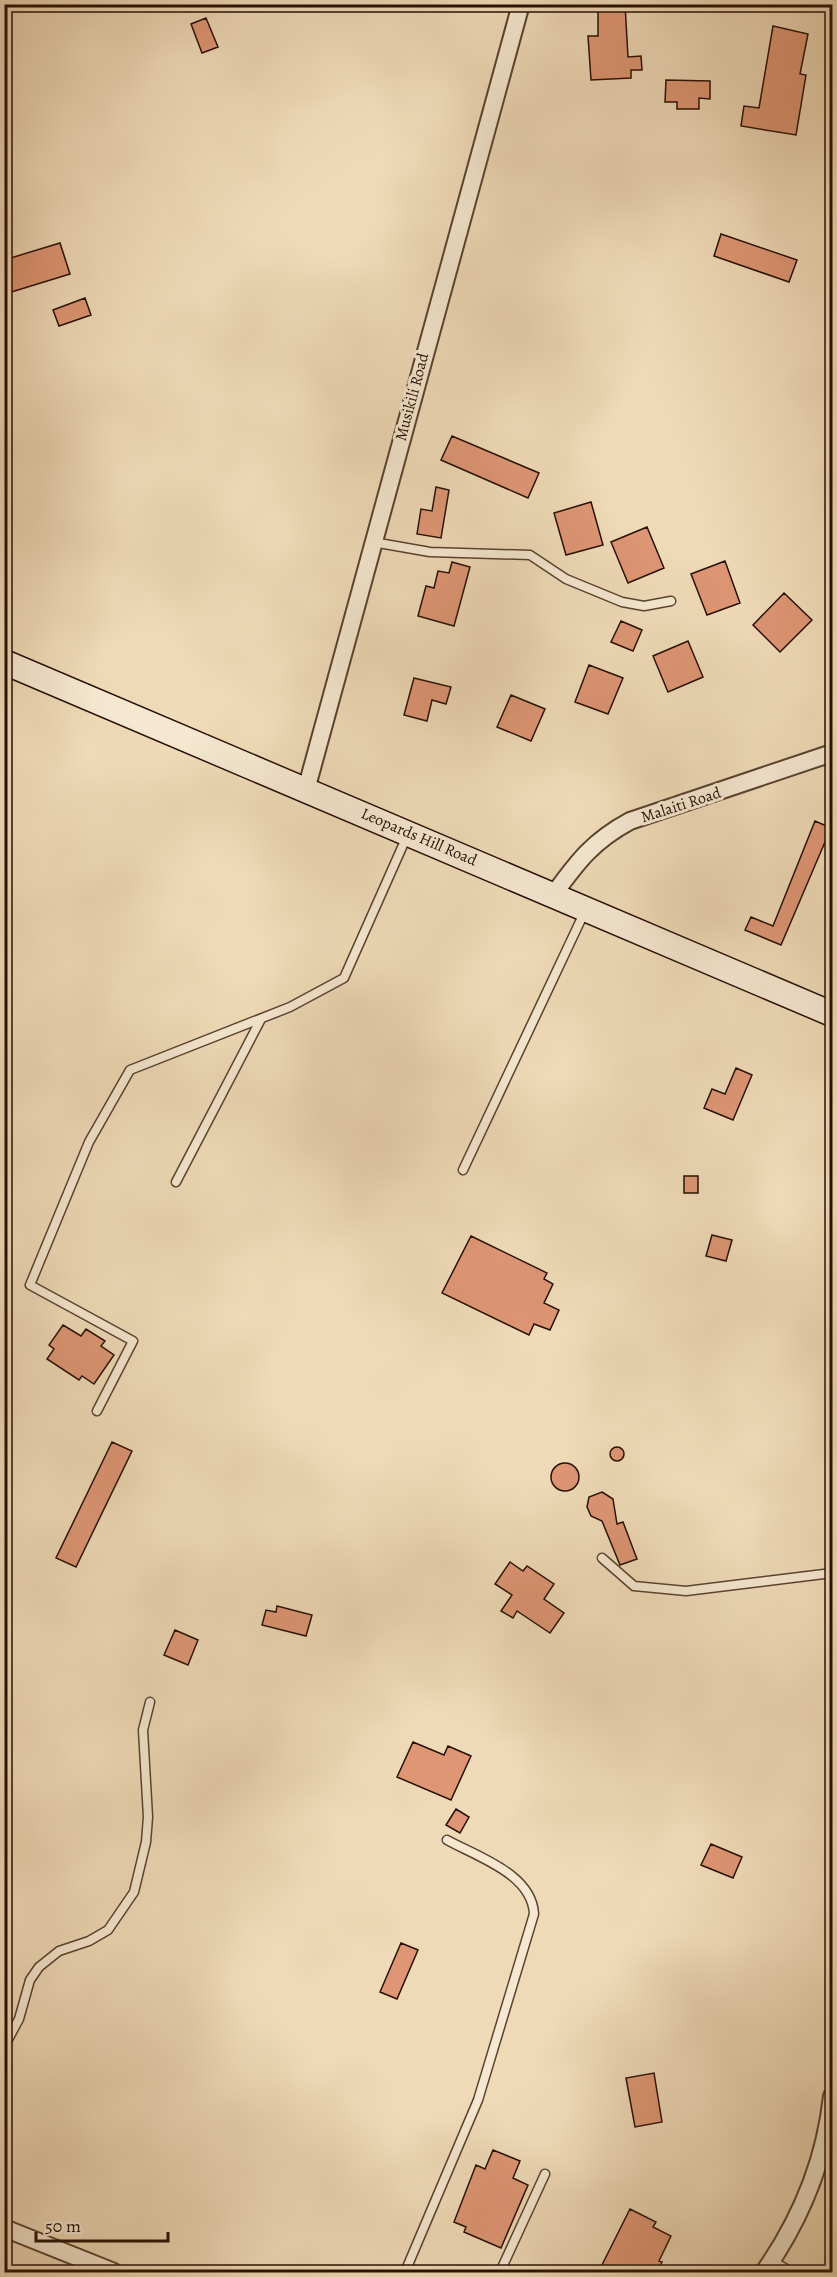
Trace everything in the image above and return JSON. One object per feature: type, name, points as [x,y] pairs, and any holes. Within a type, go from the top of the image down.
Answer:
[{"type":"main road","name":"Leopards Hill Road","points":[[4,662],[555,894],[832,1014]]},
{"type":"street","name":"Musikili Road","points":[[306,790],[521,4]]},
{"type":"street","name":"Malaiti Road","points":[[555,894],[588,849],[604,836],[630,821],[832,753]]},
{"type":"street","points":[[768,2267],[798,2216],[812,2185],[822,2150],[832,2096]]},
{"type":"street","points":[[4,2228],[114,2272]]},
{"type":"lane","points":[[373,542],[430,552],[530,555],[566,579],[622,602],[644,606],[671,602]]},
{"type":"lane","points":[[97,1411],[133,1341],[30,1285],[89,1142],[130,1070],[290,1007],[345,978],[408,833]]},
{"type":"lane","points":[[463,1170],[587,908]]},
{"type":"lane","points":[[176,1182],[261,1019]]},
{"type":"lane","points":[[602,1558],[634,1586],[686,1591],[832,1573]]},
{"type":"lane","points":[[4,2047],[19,2019],[30,1980],[39,1967],[59,1951],[89,1941],[108,1930],[134,1892],[146,1842],[148,1808],[142,1730],[150,1702]]},
{"type":"lane","points":[[405,2272],[478,2100],[534,1914],[531,1896],[515,1878],[447,1840]]},
{"type":"lane","points":[[513,2272],[501,2270],[545,2174]]},
{"type":"lane","points":[[768,2267],[792,2272]]},
{"type":"building","points":[[598,4],[625,4],[628,57],[641,56],[642,70],[631,70],[631,78],[591,80],[588,36],[598,36]]},
{"type":"building","points":[[206,18],[218,47],[202,53],[191,24]]},
{"type":"building","points":[[773,26],[808,34],[800,74],[806,75],[796,135],[741,126],[744,106],[759,108]]},
{"type":"building","points":[[666,80],[710,81],[710,99],[699,98],[699,109],[677,109],[677,102],[665,102]]},
{"type":"building","points":[[721,234],[797,260],[789,282],[714,256]]},
{"type":"building","points":[[60,243],[70,274],[8,293],[4,282],[4,260]]},
{"type":"building","points":[[85,298],[91,315],[59,326],[53,310]]},
{"type":"building","points":[[452,436],[539,473],[528,498],[441,460]]},
{"type":"building","points":[[436,487],[449,490],[441,538],[417,534],[421,509],[432,511]]},
{"type":"building","points":[[591,502],[603,545],[566,555],[554,513]]},
{"type":"building","points":[[647,527],[664,568],[628,583],[611,542]]},
{"type":"building","points":[[725,561],[740,603],[707,615],[691,574]]},
{"type":"building","points":[[452,562],[470,567],[454,626],[418,616],[426,586],[434,588],[438,571],[449,573]]},
{"type":"building","points":[[784,593],[812,620],[780,652],[753,625]]},
{"type":"building","points":[[621,621],[642,630],[633,651],[611,642]]},
{"type":"building","points":[[688,641],[703,677],[668,692],[653,656]]},
{"type":"building","points":[[589,665],[623,678],[608,714],[575,702]]},
{"type":"building","points":[[414,678],[451,687],[446,704],[432,700],[427,721],[404,715]]},
{"type":"building","points":[[511,695],[545,709],[531,741],[497,727]]},
{"type":"building","points":[[815,821],[831,828],[781,945],[745,930],[751,917],[773,926]]},
{"type":"building","points":[[736,1068],[752,1075],[733,1120],[704,1108],[712,1089],[725,1094]]},
{"type":"building","points":[[684,1176],[698,1176],[698,1193],[684,1193]]},
{"type":"building","points":[[712,1235],[732,1240],[726,1261],[706,1256]]},
{"type":"building","points":[[471,1236],[547,1273],[544,1279],[553,1284],[544,1303],[559,1310],[550,1330],[534,1324],[529,1335],[442,1293]]},
{"type":"building","points":[[63,1325],[81,1336],[86,1329],[105,1341],[101,1346],[114,1355],[94,1384],[82,1376],[79,1380],[47,1359],[54,1349],[49,1345]]},
{"type":"building","points":[[112,1442],[132,1451],[76,1567],[56,1558]]},
{"type":"building","points":[[614,1447],[620,1447],[624,1454],[620,1461],[614,1461],[610,1457],[610,1451]]},
{"type":"building","points":[[565,1463],[575,1467],[579,1477],[575,1487],[565,1491],[555,1487],[551,1477],[555,1467]]},
{"type":"building","points":[[602,1492],[613,1499],[617,1524],[623,1522],[637,1559],[620,1565],[602,1521],[591,1516],[587,1507],[589,1497]]},
{"type":"building","points":[[510,1562],[523,1571],[527,1566],[554,1584],[544,1599],[564,1613],[550,1633],[517,1611],[513,1618],[501,1611],[512,1595],[495,1584]]},
{"type":"building","points":[[277,1606],[312,1615],[306,1636],[262,1625],[266,1610],[276,1612]]},
{"type":"building","points":[[175,1630],[198,1640],[188,1665],[164,1655]]},
{"type":"building","points":[[413,1742],[444,1755],[448,1746],[471,1756],[451,1800],[397,1777]]},
{"type":"building","points":[[456,1809],[469,1817],[460,1833],[446,1825]]},
{"type":"building","points":[[711,1844],[742,1857],[733,1878],[701,1865]]},
{"type":"building","points":[[401,1943],[418,1950],[397,1999],[380,1992]]},
{"type":"building","points":[[654,2073],[662,2122],[635,2127],[626,2078]]},
{"type":"building","points":[[493,2150],[520,2161],[513,2178],[528,2185],[501,2248],[464,2232],[466,2227],[454,2222],[476,2165],[485,2169]]},
{"type":"building","points":[[630,2209],[656,2222],[653,2227],[671,2236],[659,2261],[662,2262],[657,2272],[616,2272],[602,2265]]}]
